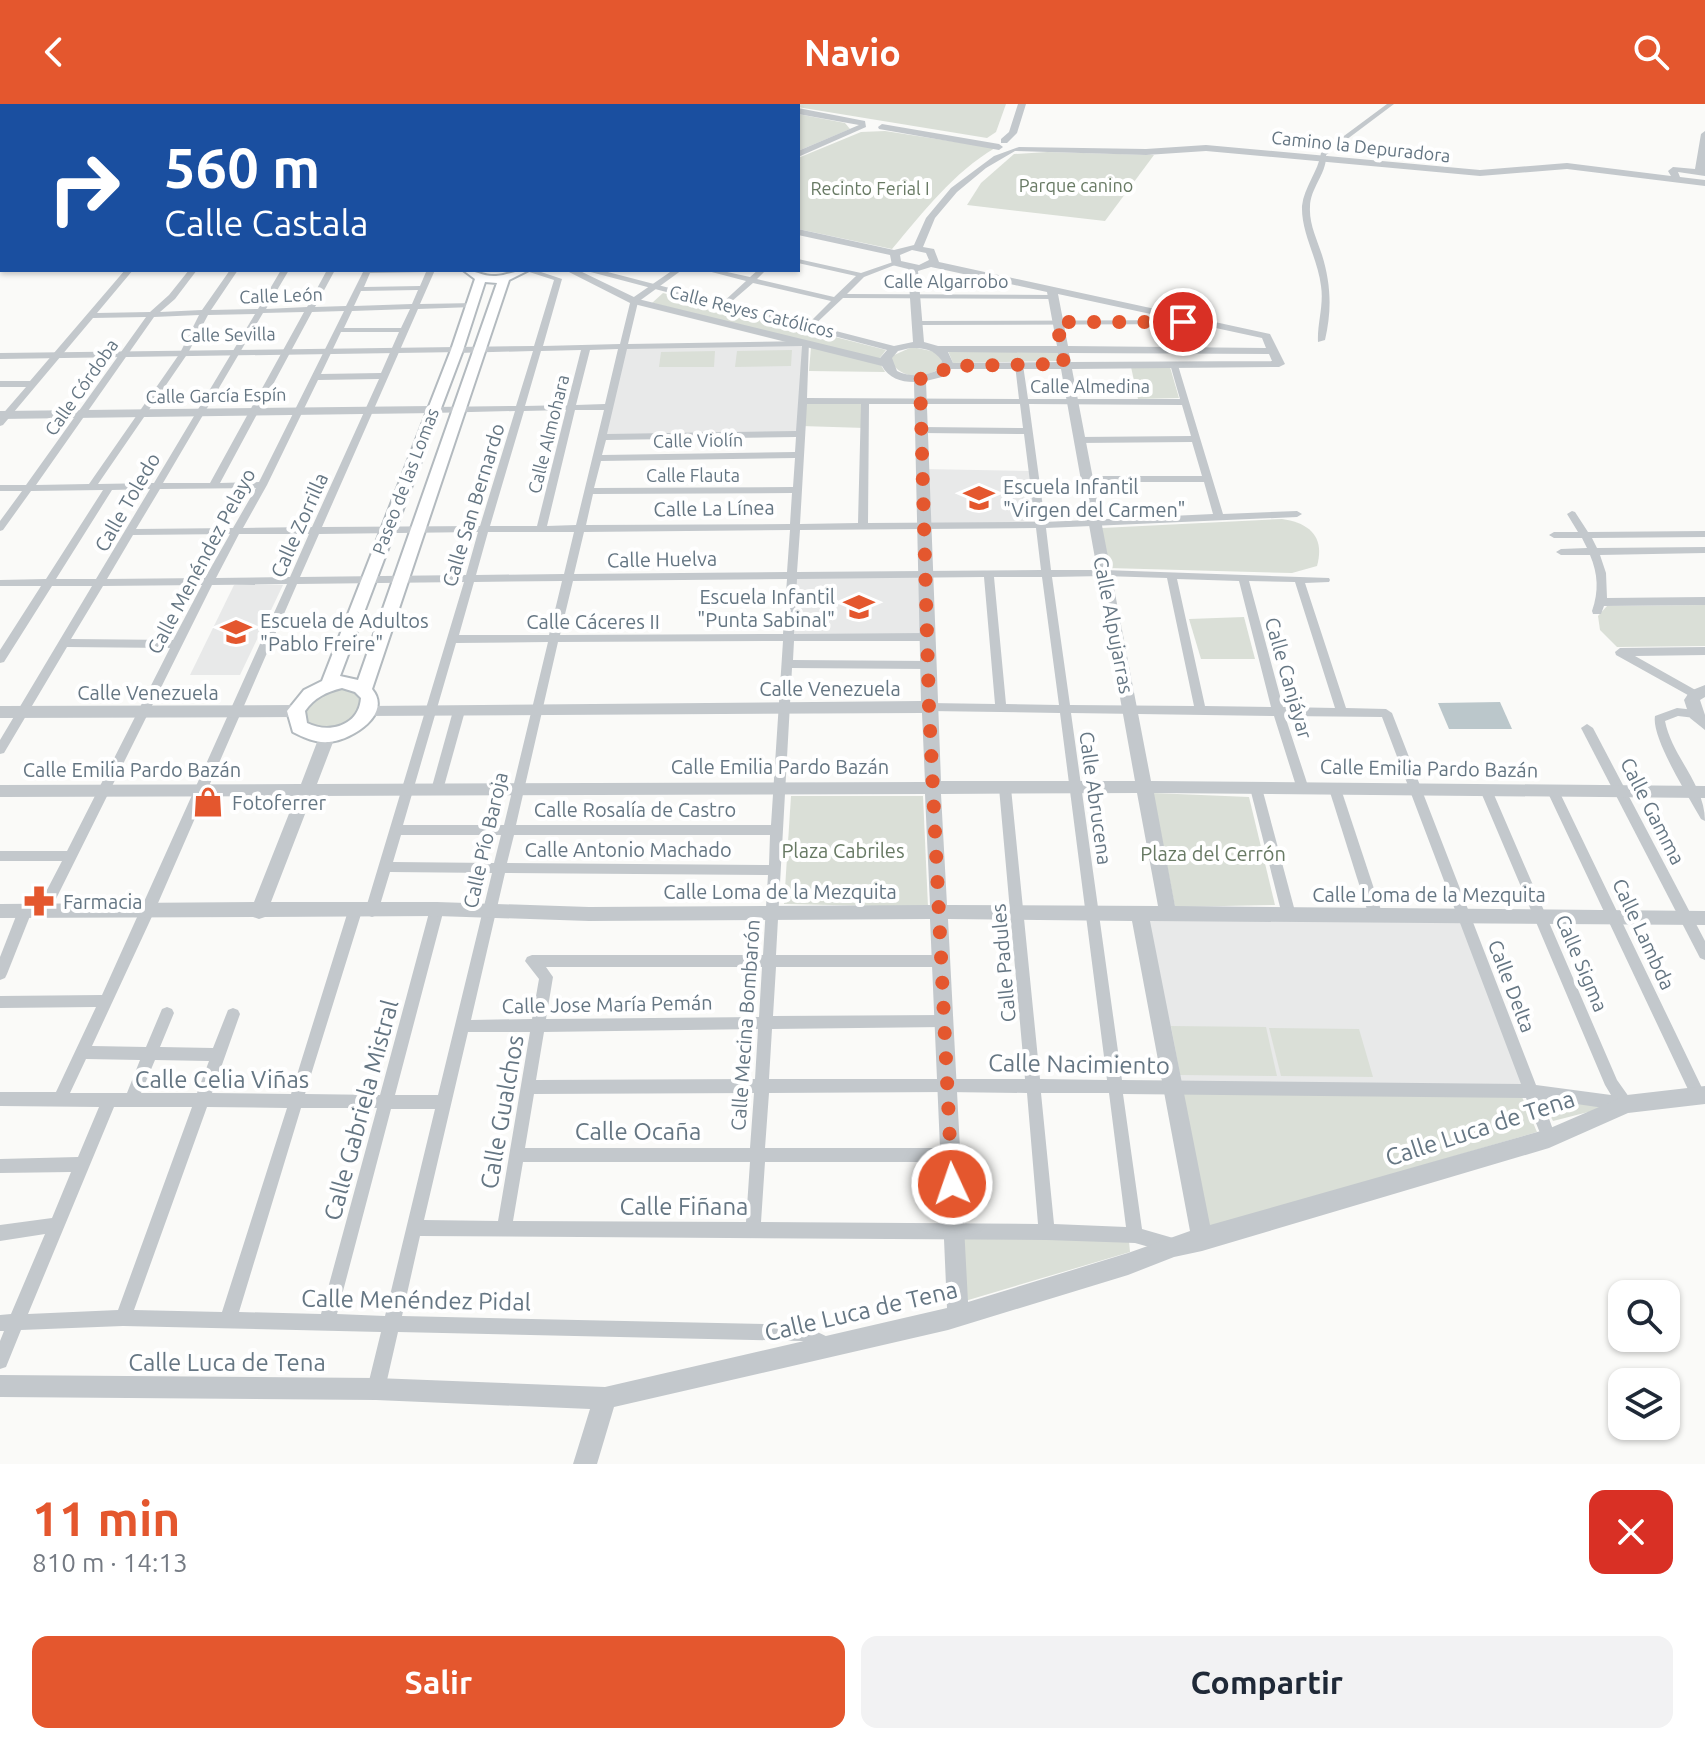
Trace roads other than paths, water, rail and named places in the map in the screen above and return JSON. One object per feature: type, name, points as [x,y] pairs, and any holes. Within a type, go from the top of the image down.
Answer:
[{"type":"main road","points":[[475,274],[504,278],[520,272]]},
{"type":"main road","name":"Paseo de las Lomas","points":[[329,684],[457,350],[473,305],[475,274]]},
{"type":"main road","name":"Paseo de las Lomas","points":[[364,688],[504,278]]},
{"type":"main road","points":[[342,682],[364,688],[370,694],[369,712],[353,728],[327,737],[306,733],[296,720],[296,711],[308,695],[329,684],[342,682]]},
{"type":"street","points":[[918,247],[921,231],[934,211],[1008,145],[1022,104]]},
{"type":"street","points":[[1321,340],[1328,312],[1326,282],[1308,229],[1308,189],[1324,158],[1323,154],[1391,104]]},
{"type":"street","name":"Camino la Depuradora","points":[[800,111],[862,125],[877,121],[882,123],[882,127],[1041,149],[1146,152],[1206,148],[1465,173],[1567,166],[1676,177]]},
{"type":"street","points":[[800,153],[862,125]]},
{"type":"street","points":[[1704,195],[1701,183],[1676,177],[1673,171],[1702,171],[1705,134]]},
{"type":"street","points":[[800,234],[896,258],[913,268],[932,264],[1052,293],[1266,336],[1279,364],[1174,364],[936,349],[919,345],[894,349],[885,363]]},
{"type":"street","points":[[809,328],[861,275],[896,258],[904,248],[918,247],[934,254],[932,264]]},
{"type":"street","points":[[800,261],[861,275]]},
{"type":"street","points":[[913,268],[919,345]]},
{"type":"street","points":[[2,418],[127,272]]},
{"type":"street","name":"Calle Córdoba","points":[[0,528],[5,513],[30,487],[151,315],[172,297],[191,272]]},
{"type":"street","points":[[92,486],[184,353],[204,314],[233,272]]},
{"type":"street","name":"Calle Toledo","points":[[0,750],[284,272]]},
{"type":"street","points":[[213,486],[330,272]]},
{"type":"street","name":"Calle Menéndez Pelayo","points":[[0,974],[34,911],[70,856],[208,582],[262,485],[367,272]]},
{"type":"street","name":"Calle Zorrilla","points":[[60,1099],[317,531],[428,272]]},
{"type":"street","name":"Calle San Bernardo","points":[[228,1320],[295,1101],[363,911],[384,867],[538,349],[558,279],[532,272]]},
{"type":"street","name":"Calle Reyes Católicos","points":[[574,272],[634,301],[885,363],[900,377],[920,379]]},
{"type":"street","name":"Calle Reyes Católicos","points":[[595,272],[894,349]]},
{"type":"street","points":[[634,301],[675,272]]},
{"type":"street","name":"Calle Algarrobo","points":[[717,272],[837,298],[1052,293]]},
{"type":"street","points":[[724,306],[760,272]]},
{"type":"street","points":[[358,289],[423,288]]},
{"type":"street","name":"Calle Alpujarras","points":[[1052,293],[1168,915]]},
{"type":"street","name":"Calle Pío Baroja","points":[[376,1389],[634,301]]},
{"type":"street","name":"Calle León","points":[[90,316],[473,305]]},
{"type":"street","points":[[917,323],[1204,322]]},
{"type":"street","points":[[337,330],[405,330]]},
{"type":"street","points":[[457,350],[806,343]]},
{"type":"street","name":"Calle Mecina Bombarón","points":[[753,1231],[806,343]]},
{"type":"street","name":"Calle Almohara","points":[[541,528],[586,348]]},
{"type":"street","points":[[936,349],[946,356],[948,366]]},
{"type":"street","name":"Calle Sevilla","points":[[0,356],[457,350]]},
{"type":"street","points":[[958,1316],[929,707],[920,379],[938,375],[948,366],[1019,365],[1064,357],[1273,351]]},
{"type":"street","points":[[1174,364],[1219,517]]},
{"type":"street","name":"Calle Abrucena","points":[[1019,365],[1135,1235]]},
{"type":"street","points":[[314,377],[384,376]]},
{"type":"street","points":[[0,384],[32,384]]},
{"type":"street","name":"Calle Almedina","points":[[802,401],[1185,402]]},
{"type":"street","points":[[863,525],[865,401]]},
{"type":"street","points":[[432,410],[609,407]]},
{"type":"street","name":"Calle García Espín","points":[[2,418],[82,414],[432,410]]},
{"type":"street","points":[[922,430],[1027,431]]},
{"type":"street","points":[[602,437],[800,434]]},
{"type":"street","points":[[1079,440],[1196,439]]},
{"type":"street","name":"Calle Violín","points":[[597,458],[799,455]]},
{"type":"street","points":[[1086,479],[1208,479]]},
{"type":"street","points":[[0,488],[262,485]]},
{"type":"street","points":[[0,659],[5,644],[110,486]]},
{"type":"street","name":"Calle Flauta","points":[[589,491],[797,490]]},
{"type":"street","name":"Calle La Línea","points":[[131,532],[1039,525],[1297,514]]},
{"type":"street","points":[[1572,514],[1595,551],[1603,578],[1599,606],[1705,601]]},
{"type":"street","points":[[1554,535],[1705,534]]},
{"type":"street","points":[[1561,552],[1705,550]]},
{"type":"street","name":"Calle Huelva","points":[[0,583],[1046,573],[1325,580]]},
{"type":"street","points":[[989,574],[1001,708]]},
{"type":"street","points":[[1171,575],[1200,710]]},
{"type":"street","name":"Calle Canjáyar","points":[[1243,577],[1278,711],[1303,789]]},
{"type":"street","points":[[1299,579],[1342,712]]},
{"type":"street","name":"Calle Cáceres II","points":[[452,639],[927,637]]},
{"type":"street","points":[[66,643],[177,644]]},
{"type":"street","points":[[1700,719],[1692,707],[1700,693],[1620,652],[1705,651]]},
{"type":"street","points":[[787,664],[928,665]]},
{"type":"street","name":"Calle Venezuela","points":[[369,712],[929,707],[1386,713]]},
{"type":"street","name":"Calle Venezuela","points":[[0,712],[296,711]]},
{"type":"street","points":[[437,790],[459,711]]},
{"type":"street","points":[[1700,719],[1677,712],[1659,719],[1662,736],[1699,792],[1705,816]]},
{"type":"street","name":"Calle Delta","points":[[1386,713],[1549,1138]]},
{"type":"street","name":"Calle Gamma","points":[[1587,728],[1705,954]]},
{"type":"street","points":[[259,912],[327,737]]},
{"type":"street","name":"Calle Emilia Pardo Bazán","points":[[0,791],[1144,787],[1699,792]]},
{"type":"street","name":"Calle Padules","points":[[1005,788],[1047,1232]]},
{"type":"street","points":[[1256,788],[1289,915]]},
{"type":"street","points":[[1335,789],[1376,916]]},
{"type":"street","name":"Calle Sigma","points":[[1486,790],[1612,1085],[1627,1104]]},
{"type":"street","name":"Calle Lambda","points":[[1553,791],[1701,1095]]},
{"type":"street","name":"Calle Rosalía de Castro","points":[[395,830],[778,830]]},
{"type":"street","points":[[0,856],[70,856]]},
{"type":"street","name":"Calle Antonio Machado","points":[[384,867],[776,870]]},
{"type":"street","name":"Calle Loma de la Mezquita","points":[[0,911],[437,909],[488,913],[940,912],[1705,918]]},
{"type":"street","name":"Calle Gabriela Mistral","points":[[327,1322],[437,909]]},
{"type":"street","points":[[1140,915],[1202,1240]]},
{"type":"street","name":"Calle Gualchos","points":[[504,1229],[546,977],[532,961],[768,962]]},
{"type":"street","points":[[768,962],[941,961]]},
{"type":"street","points":[[0,1002],[105,1001]]},
{"type":"street","points":[[131,1100],[167,1013]]},
{"type":"street","points":[[123,1318],[233,1014]]},
{"type":"street","name":"Calle Jose María Pemán","points":[[462,1026],[944,1021]]},
{"type":"street","points":[[82,1052],[218,1055]]},
{"type":"street","name":"Calle Nacimiento","points":[[530,1087],[947,1085],[1530,1091],[1627,1104]]},
{"type":"street","name":"Calle Luca de Tena","points":[[0,1386],[376,1389],[605,1398],[958,1316],[1128,1264],[1174,1246],[1549,1138],[1627,1104],[1701,1095]]},
{"type":"street","name":"Calle Celia Viñas","points":[[0,1099],[444,1102]]},
{"type":"street","points":[[0,1361],[8,1322],[56,1225],[109,1100]]},
{"type":"street","name":"Calle Ocaña","points":[[518,1155],[950,1155]]},
{"type":"street","points":[[0,1166],[82,1164]]},
{"type":"street","points":[[0,1233],[56,1225]]},
{"type":"street","name":"Calle Fiñana","points":[[414,1228],[1047,1232],[1135,1235],[1174,1246]]},
{"type":"street","name":"Calle Menéndez Pidal","points":[[8,1322],[123,1318],[803,1333],[828,1346]]},
{"type":"street","points":[[585,1464],[605,1398]]},
{"type":"place","name":"Escuela Infantil \"Virgen del Carmen\"","points":[[979,498]]},
{"type":"place","name":"Escuela Infantil \"Punta Sabinal\"","points":[[859,607]]},
{"type":"place","name":"Escuela de Adultos \"Pablo Freire\"","points":[[236,632]]},
{"type":"place","name":"Fotoferrer","points":[[208,802]]},
{"type":"place","name":"Farmacia","points":[[39,901]]},
{"type":"park label","name":"Parque canino","points":[[1076,185]]},
{"type":"park label","name":"Recinto Ferial I","points":[[870,188]]},
{"type":"park label","name":"Plaza Cabriles","points":[[843,850]]},
{"type":"park label","name":"Plaza del Cerrón","points":[[1213,853]]}]
